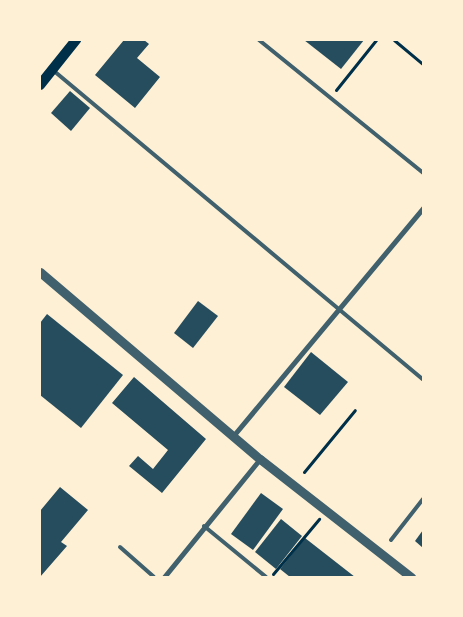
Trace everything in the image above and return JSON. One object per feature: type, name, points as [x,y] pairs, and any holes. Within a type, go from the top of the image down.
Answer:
[{"type":"main road","points":[[40,85],[76,40]]},
{"type":"street","points":[[233,436],[338,307],[423,208]]},
{"type":"street","points":[[40,272],[260,459],[411,577]]},
{"type":"street","points":[[164,577],[260,459]]},
{"type":"lane","points":[[259,40],[423,173]]},
{"type":"lane","points":[[52,70],[423,379]]},
{"type":"lane","points":[[391,540],[423,499]]},
{"type":"lane","points":[[204,526],[266,577]]},
{"type":"lane","points":[[120,548],[154,577]]},
{"type":"path","points":[[329,98],[376,40]]},
{"type":"path","points":[[394,40],[423,64]]},
{"type":"path","points":[[304,472],[355,410]]},
{"type":"path","points":[[271,577],[326,510]]},
{"type":"building","points":[[124,40],[144,40],[149,44],[137,58],[160,77],[135,108],[95,75]]},
{"type":"building","points":[[304,40],[364,40],[341,69]]},
{"type":"building","points":[[70,91],[90,108],[71,131],[51,113]]},
{"type":"building","points":[[198,301],[218,316],[193,348],[174,333]]},
{"type":"building","points":[[47,314],[123,375],[81,428],[40,395],[40,323]]},
{"type":"building","points":[[311,352],[348,382],[320,415],[284,387]]},
{"type":"building","points":[[134,377],[206,439],[162,493],[129,466],[138,456],[153,469],[168,450],[112,403]]},
{"type":"building","points":[[60,487],[88,510],[61,542],[67,546],[40,577],[40,511]]},
{"type":"building","points":[[261,493],[283,509],[253,550],[231,534]]},
{"type":"building","points":[[281,519],[302,536],[276,569],[255,552]]},
{"type":"building","points":[[423,530],[423,548],[415,541]]},
{"type":"building","points":[[305,538],[355,577],[290,577],[280,569]]}]
